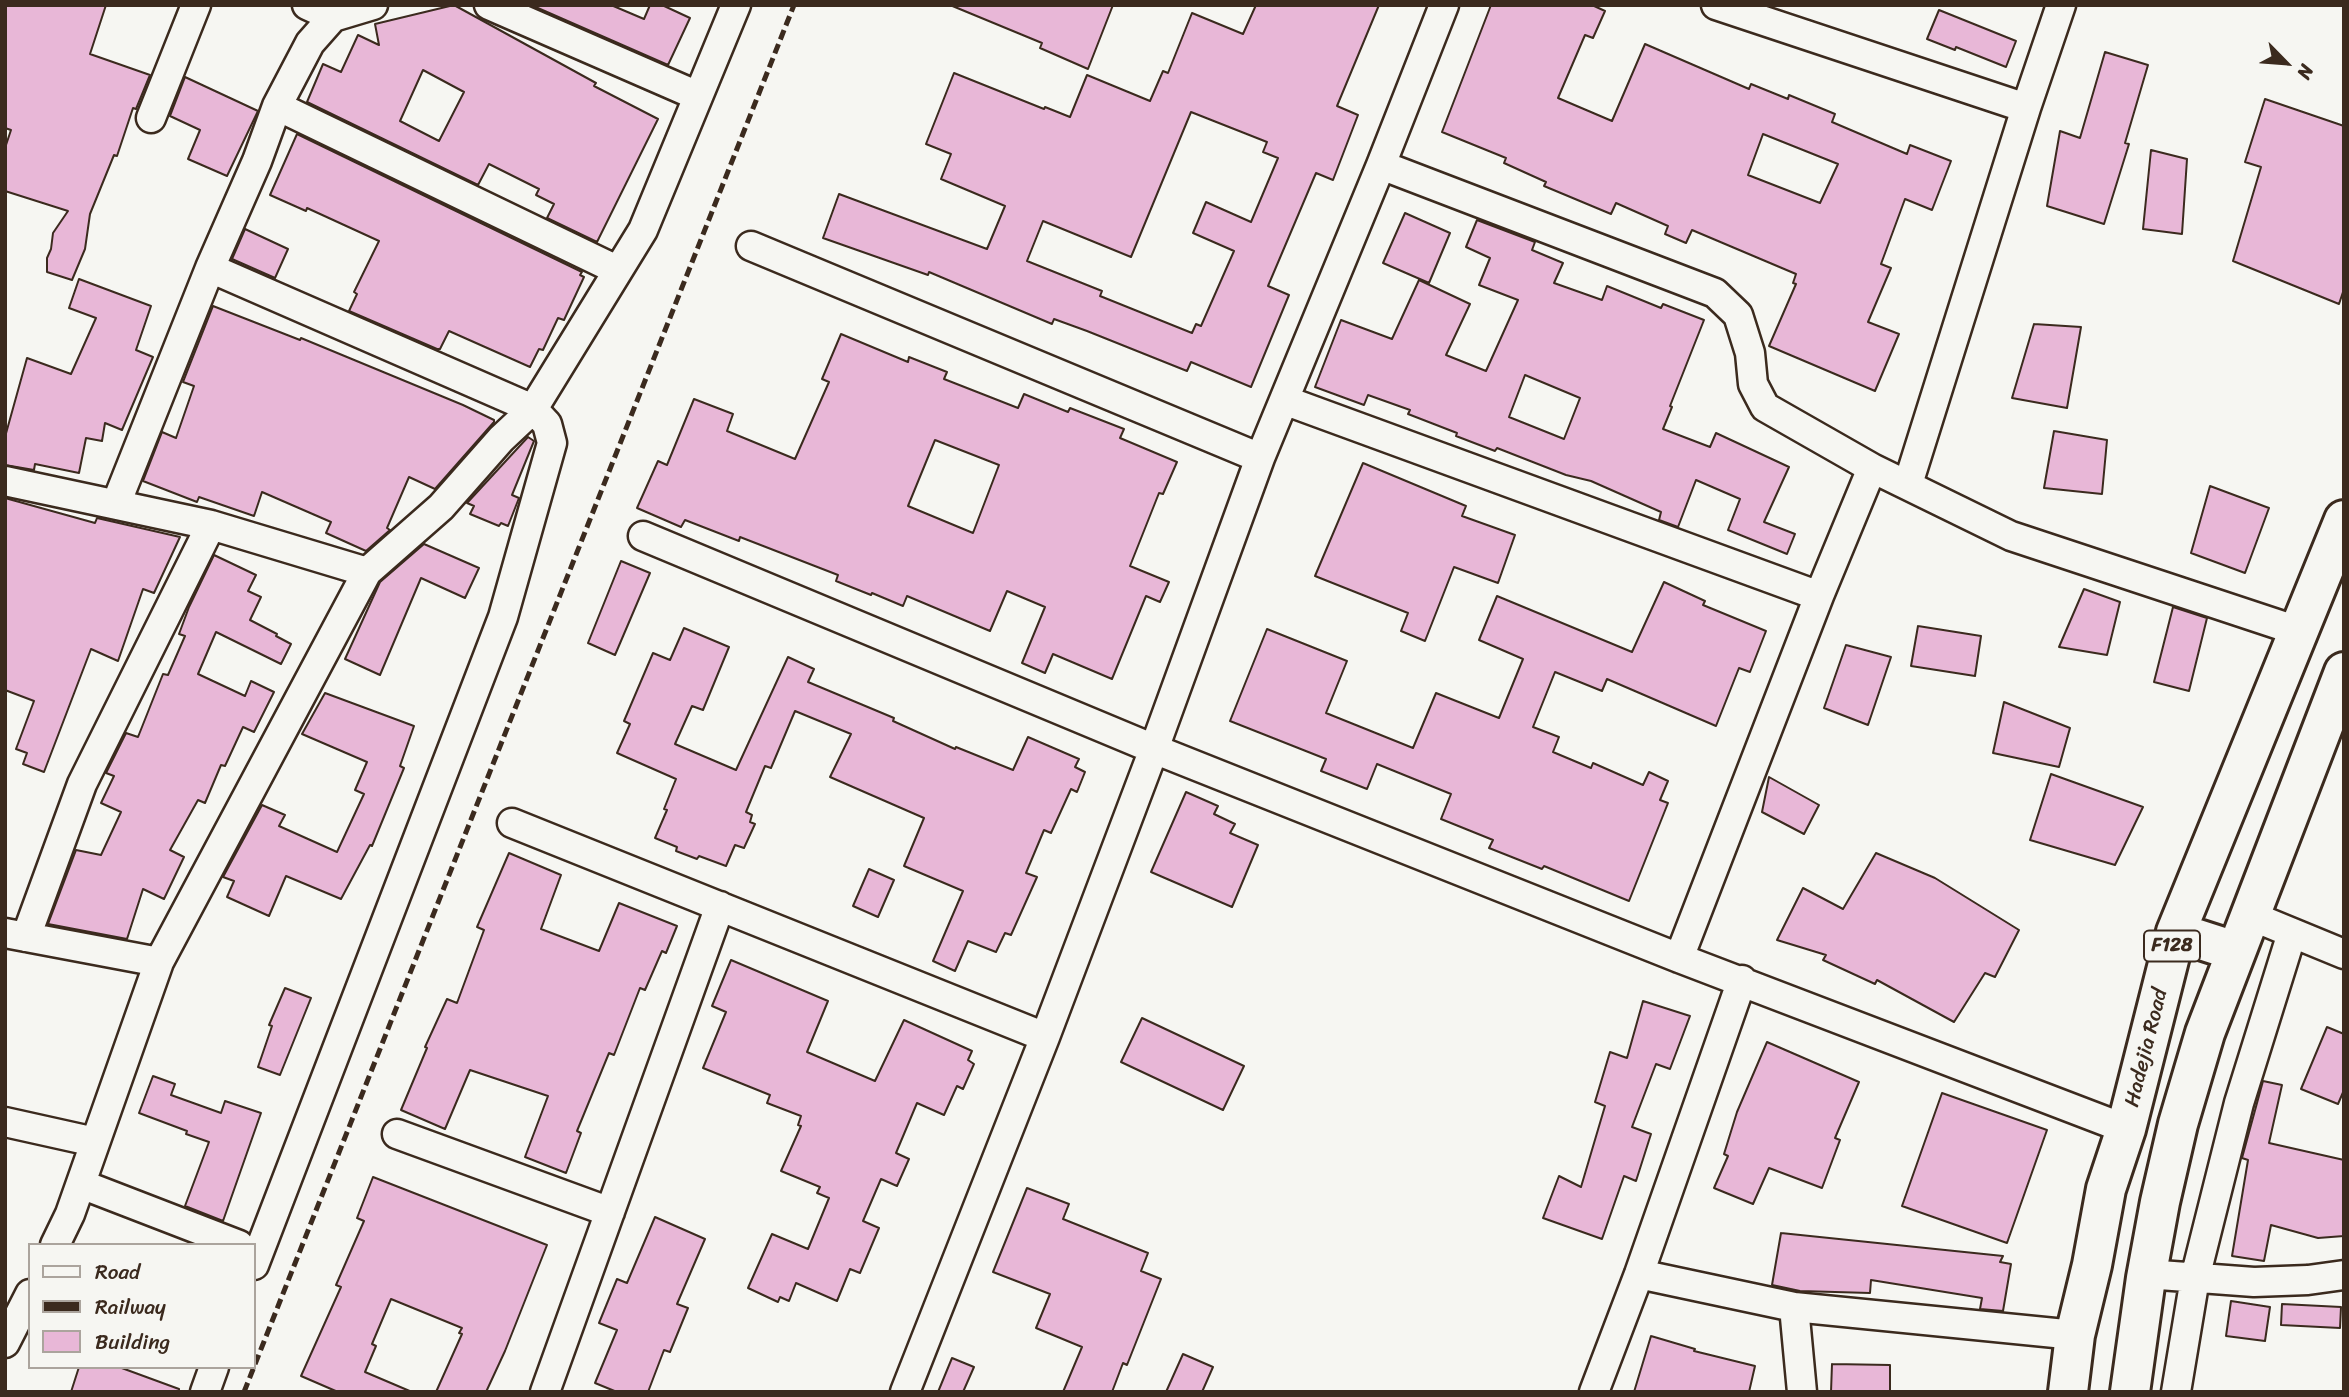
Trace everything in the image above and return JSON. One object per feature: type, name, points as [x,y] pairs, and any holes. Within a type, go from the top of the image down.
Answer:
[{"type":"main road","name":"Hadejia Road","points":[[2068,1392],[2076,1335],[2106,1189],[2126,1129],[2176,932],[2344,520]]},
{"type":"main road","name":"F128","points":[[2130,1392],[2146,1275],[2178,1124],[2205,1033],[2344,672]]},
{"type":"main road","points":[[2176,932],[2235,951]]},
{"type":"street","points":[[150,117],[197,5]]},
{"type":"street","points":[[307,5],[356,9]]},
{"type":"street","points":[[489,5],[698,96]]},
{"type":"street","points":[[56,1243],[81,1184],[159,962],[367,572],[441,508],[501,439],[533,410],[643,230],[736,5]]},
{"type":"street","points":[[905,1392],[1045,1037],[1260,458],[1444,5]]},
{"type":"street","points":[[1716,5],[2026,108]]},
{"type":"street","points":[[1908,484],[2026,108],[2062,5]]},
{"type":"street","points":[[116,504],[277,106],[310,43],[356,9]]},
{"type":"street","points":[[277,106],[617,270]]},
{"type":"street","points":[[1381,165],[1715,293],[1738,315],[1750,353],[1753,384],[1765,407],[1872,468],[2011,536],[2298,631]]},
{"type":"street","points":[[751,246],[1260,458]]},
{"type":"street","points":[[210,268],[533,410],[547,424],[552,443],[503,617],[255,1243]]},
{"type":"street","points":[[1284,400],[1819,596]]},
{"type":"street","points":[[1679,958],[1819,596],[1872,468]]},
{"type":"street","points":[[5,481],[211,525],[367,572]]},
{"type":"street","points":[[159,962],[16,935],[82,784],[211,525]]},
{"type":"street","points":[[643,536],[1154,749],[1679,958],[2126,1129]]},
{"type":"street","points":[[512,823],[1045,1037]]},
{"type":"street","points":[[545,1392],[720,906]]},
{"type":"street","points":[[2249,915],[2344,954]]},
{"type":"street","points":[[2176,1392],[2195,1278],[2239,1103],[2292,933]]},
{"type":"street","points":[[1594,1392],[1639,1274],[1742,980]]},
{"type":"street","points":[[5,1122],[95,1142]]},
{"type":"street","points":[[397,1134],[610,1212]]},
{"type":"street","points":[[81,1184],[226,1243]]},
{"type":"street","points":[[1639,1274],[1794,1307],[2076,1335]]},
{"type":"street","points":[[2146,1275],[2254,1282],[2308,1280],[2344,1275]]},
{"type":"street","points":[[5,1343],[28,1298]]},
{"type":"street","points":[[1794,1307],[1802,1392]]},
{"type":"street","points":[[205,1392],[214,1369]]},
{"type":"building","points":[[5,5],[106,5],[90,54],[150,75],[136,109],[133,108],[117,156],[114,155],[90,214],[85,249],[72,280],[47,272],[47,258],[53,233],[68,211],[5,191],[5,148],[11,130],[5,128]]},
{"type":"building","points":[[454,5],[596,83],[594,86],[658,119],[597,242],[547,218],[554,204],[536,195],[539,189],[489,164],[478,185],[307,102],[323,64],[341,72],[358,35],[379,45],[375,24]],"holes":[[[423,70],[464,92],[439,141],[400,121]]]},
{"type":"building","points":[[531,5],[611,5],[644,19],[650,5],[662,5],[690,18],[668,65]]},
{"type":"building","points":[[950,5],[1113,5],[1088,69],[1040,48],[1042,43]]},
{"type":"building","points":[[1256,5],[1379,5],[1337,106],[1358,115],[1333,180],[1316,173],[1268,286],[1289,295],[1251,387],[1191,362],[1187,371],[1054,319],[1052,324],[929,272],[928,275],[823,238],[839,194],[987,249],[1005,206],[941,179],[951,154],[926,144],[954,73],[1070,117],[1087,75],[1150,101],[1163,71],[1168,73],[1192,13],[1243,34]],"holes":[[[1191,112],[1267,142],[1263,152],[1278,158],[1251,222],[1206,202],[1193,233],[1234,251],[1201,326],[1196,324],[1192,333],[1100,296],[1102,291],[1027,261],[1043,221],[1131,257]]]},
{"type":"building","points":[[1491,5],[1592,5],[1605,11],[1593,38],[1585,35],[1558,98],[1612,121],[1645,44],[1749,89],[1751,84],[1788,99],[1789,95],[1835,114],[1832,122],[1907,154],[1910,145],[1951,161],[1932,210],[1905,199],[1881,264],[1891,268],[1868,322],[1899,334],[1875,391],[1769,346],[1796,284],[1793,283],[1796,274],[1692,230],[1686,243],[1665,234],[1668,226],[1616,203],[1611,214],[1544,186],[1546,182],[1504,163],[1506,158],[1442,132]],"holes":[[[1763,134],[1838,164],[1820,203],[1748,175]]]},
{"type":"building","points":[[1939,10],[2016,41],[2006,67],[1956,47],[1955,50],[1927,39]]},
{"type":"building","points":[[2105,52],[2148,65],[2125,143],[2129,144],[2104,224],[2047,206],[2060,131],[2080,138]]},
{"type":"building","points":[[185,77],[258,111],[227,176],[188,159],[200,130],[170,116]]},
{"type":"building","points":[[2265,99],[2344,126],[2344,289],[2339,304],[2233,261],[2261,167],[2245,162]]},
{"type":"building","points":[[297,134],[582,272],[580,275],[584,277],[564,320],[558,318],[543,350],[539,349],[530,367],[449,331],[440,349],[437,349],[349,311],[357,294],[354,292],[379,241],[307,208],[306,211],[270,195]]},
{"type":"building","points":[[2151,150],[2187,159],[2182,234],[2143,229]]},
{"type":"building","points":[[1405,213],[1450,233],[1429,283],[1383,263]]},
{"type":"building","points":[[1477,220],[1535,242],[1532,250],[1563,263],[1554,283],[1602,300],[1607,286],[1661,308],[1663,304],[1704,320],[1663,429],[1710,447],[1716,433],[1789,467],[1764,522],[1795,534],[1787,554],[1728,530],[1740,499],[1696,480],[1678,527],[1659,520],[1661,512],[1591,481],[1566,475],[1497,448],[1495,451],[1456,436],[1457,433],[1408,414],[1410,410],[1368,395],[1364,405],[1315,387],[1341,320],[1392,339],[1419,280],[1470,304],[1446,355],[1486,371],[1518,300],[1479,285],[1490,258],[1466,247]],"holes":[[[1525,375],[1580,398],[1564,439],[1509,417]]]},
{"type":"building","points":[[245,229],[288,249],[275,278],[232,259]]},
{"type":"building","points":[[79,279],[151,306],[136,350],[153,357],[122,430],[105,423],[102,441],[86,438],[79,473],[35,464],[34,470],[5,465],[5,437],[27,358],[71,374],[96,318],[69,308]]},
{"type":"building","points":[[213,306],[300,340],[301,338],[463,405],[494,422],[435,489],[409,477],[387,528],[390,530],[366,551],[326,533],[331,522],[262,492],[254,516],[199,497],[197,502],[143,481],[162,432],[176,438],[194,386],[183,382]]},
{"type":"building","points":[[2034,324],[2081,327],[2067,408],[2012,398]]},
{"type":"building","points":[[841,334],[908,362],[909,357],[947,372],[944,379],[1018,408],[1024,394],[1068,412],[1070,408],[1124,429],[1120,438],[1177,462],[1163,494],[1159,493],[1130,566],[1169,582],[1160,602],[1146,596],[1112,679],[1053,654],[1045,673],[1022,663],[1045,607],[1007,591],[990,631],[907,596],[903,606],[872,593],[871,595],[836,581],[838,575],[740,537],[739,541],[685,520],[681,527],[637,508],[658,461],[667,465],[694,399],[733,414],[727,431],[795,459],[829,382],[822,379]],"holes":[[[935,440],[999,465],[973,533],[908,506]]]},
{"type":"building","points":[[2054,431],[2107,440],[2102,494],[2044,488]]},
{"type":"building","points":[[528,437],[534,441],[512,495],[519,498],[508,526],[501,523],[499,526],[470,514],[474,506],[467,503]]},
{"type":"building","points":[[1363,463],[1466,506],[1462,516],[1515,535],[1498,583],[1454,567],[1425,641],[1401,631],[1408,613],[1315,576]]},
{"type":"building","points":[[2210,486],[2269,508],[2245,573],[2191,553]]},
{"type":"building","points":[[5,498],[95,523],[97,518],[180,537],[154,593],[143,589],[118,661],[91,649],[44,772],[23,764],[27,753],[16,749],[34,701],[5,690]]},
{"type":"building","points":[[424,544],[479,568],[465,598],[421,578],[380,675],[345,659],[380,582]]},
{"type":"building","points":[[214,555],[256,575],[248,591],[261,597],[250,620],[291,644],[281,664],[216,632],[198,674],[245,696],[251,681],[274,692],[254,732],[243,727],[225,766],[221,765],[205,803],[198,800],[170,850],[184,857],[164,899],[143,889],[127,939],[48,924],[76,850],[101,855],[121,812],[101,803],[114,776],[106,773],[126,733],[138,737],[163,674],[168,675],[185,636],[179,634]]},
{"type":"building","points":[[621,561],[650,573],[615,655],[588,643]]},
{"type":"building","points":[[1664,582],[1705,601],[1703,605],[1766,631],[1750,672],[1739,668],[1716,726],[1607,679],[1602,691],[1555,672],[1533,727],[1559,737],[1553,752],[1591,768],[1593,763],[1643,785],[1649,772],[1668,781],[1660,800],[1668,803],[1629,901],[1544,866],[1542,869],[1489,848],[1493,840],[1441,819],[1451,794],[1377,764],[1367,789],[1321,771],[1326,759],[1230,721],[1267,629],[1347,661],[1326,713],[1413,748],[1436,693],[1499,718],[1523,659],[1479,640],[1497,596],[1632,652]]},
{"type":"building","points":[[2084,589],[2120,602],[2107,655],[2059,647]]},
{"type":"building","points":[[2173,607],[2207,618],[2189,691],[2154,682]]},
{"type":"building","points":[[1918,626],[1981,636],[1975,676],[1911,666]]},
{"type":"building","points":[[684,628],[729,647],[703,710],[692,706],[675,744],[736,770],[788,657],[814,669],[808,682],[894,718],[893,721],[955,749],[956,747],[1013,770],[1028,737],[1079,759],[1075,767],[1085,772],[1077,792],[1071,789],[1051,833],[1044,830],[1026,873],[1037,877],[1011,935],[1005,933],[996,952],[968,941],[955,971],[933,961],[963,891],[904,866],[924,818],[830,777],[851,734],[795,711],[771,768],[765,766],[746,812],[752,815],[750,822],[755,824],[744,848],[735,845],[726,866],[676,851],[677,847],[655,838],[676,779],[617,753],[630,724],[624,721],[653,653],[670,660]]},
{"type":"building","points":[[1846,645],[1891,657],[1868,725],[1824,708]]},
{"type":"building","points":[[325,693],[414,726],[400,766],[404,768],[372,846],[370,845],[341,899],[286,876],[269,916],[227,897],[234,881],[223,877],[262,805],[285,815],[279,826],[337,852],[364,794],[355,790],[367,762],[302,734]]},
{"type":"building","points":[[2004,702],[2070,728],[2059,767],[1993,753]]},
{"type":"building","points":[[2051,774],[2143,807],[2115,865],[2030,840]]},
{"type":"building","points":[[1769,777],[1819,805],[1804,834],[1762,812]]},
{"type":"building","points":[[1186,792],[1218,806],[1214,814],[1235,824],[1230,833],[1258,845],[1232,907],[1151,872]]},
{"type":"building","points":[[509,853],[561,875],[541,929],[599,951],[619,903],[677,926],[666,953],[662,951],[645,990],[640,988],[614,1055],[609,1053],[577,1131],[581,1133],[566,1173],[525,1157],[548,1096],[470,1070],[445,1129],[401,1110],[447,999],[457,1003],[484,930],[477,927]]},
{"type":"building","points":[[1876,853],[1935,878],[2019,930],[1995,977],[1985,973],[1954,1022],[1877,980],[1875,984],[1823,960],[1826,955],[1777,940],[1803,888],[1843,909]]},
{"type":"building","points":[[869,869],[894,880],[878,917],[853,906]]},
{"type":"building","points":[[731,960],[828,1001],[807,1052],[875,1081],[904,1020],[972,1051],[968,1060],[974,1064],[963,1089],[957,1086],[944,1115],[917,1103],[896,1153],[909,1159],[897,1186],[881,1179],[863,1221],[879,1228],[860,1273],[850,1269],[837,1301],[796,1283],[789,1301],[780,1297],[778,1302],[748,1288],[772,1234],[808,1249],[829,1198],[817,1193],[820,1187],[781,1171],[801,1126],[798,1125],[801,1116],[767,1103],[770,1095],[703,1068],[726,1012],[712,1006]]},
{"type":"building","points":[[285,988],[311,998],[280,1075],[258,1067],[272,1026],[269,1025]]},
{"type":"building","points":[[1643,1001],[1690,1016],[1670,1069],[1656,1064],[1632,1127],[1651,1134],[1636,1181],[1624,1176],[1602,1239],[1543,1218],[1559,1176],[1581,1187],[1605,1106],[1595,1102],[1610,1052],[1627,1058]]},
{"type":"building","points":[[1142,1018],[1244,1066],[1223,1110],[1121,1062]]},
{"type":"building","points":[[2327,1027],[2344,1034],[2344,1090],[2338,1104],[2301,1089]]},
{"type":"building","points":[[1767,1042],[1859,1082],[1835,1138],[1840,1140],[1822,1188],[1769,1168],[1753,1204],[1714,1188],[1728,1156],[1724,1154],[1737,1112]]},
{"type":"building","points":[[153,1076],[175,1084],[171,1095],[221,1113],[225,1101],[261,1113],[223,1221],[185,1206],[209,1142],[139,1113]]},
{"type":"building","points":[[2263,1081],[2282,1085],[2269,1143],[2344,1160],[2344,1236],[2318,1238],[2271,1225],[2264,1261],[2232,1256],[2248,1160],[2242,1158]]},
{"type":"building","points":[[1942,1093],[2047,1130],[2007,1243],[1902,1206]]},
{"type":"building","points":[[373,1177],[547,1245],[486,1392],[436,1392],[462,1334],[459,1333],[462,1328],[391,1299],[372,1344],[376,1346],[365,1372],[412,1392],[338,1392],[301,1376],[341,1287],[336,1285],[364,1221],[357,1218]]},
{"type":"building","points":[[1027,1188],[1069,1204],[1063,1219],[1148,1253],[1141,1271],[1161,1279],[1127,1365],[1123,1363],[1112,1392],[1063,1392],[1082,1347],[1036,1328],[1050,1294],[993,1272]]},
{"type":"building","points":[[655,1217],[705,1239],[677,1304],[688,1308],[670,1352],[664,1350],[648,1392],[617,1392],[595,1383],[617,1330],[599,1323],[617,1279],[627,1283]]},
{"type":"building","points":[[1781,1233],[2003,1256],[2000,1262],[2011,1264],[2003,1311],[1980,1309],[1982,1298],[1871,1280],[1870,1293],[1800,1291],[1772,1285]]},
{"type":"building","points":[[2231,1301],[2270,1307],[2265,1341],[2226,1336]]},
{"type":"building","points":[[2282,1304],[2341,1307],[2340,1328],[2281,1325]]},
{"type":"building","points":[[1651,1336],[1695,1349],[1694,1351],[1755,1366],[1749,1392],[1634,1392]]},
{"type":"building","points":[[1183,1354],[1213,1367],[1202,1392],[1166,1392]]},
{"type":"building","points":[[952,1358],[974,1367],[963,1392],[938,1392]]},
{"type":"building","points":[[1832,1364],[1890,1365],[1890,1392],[1831,1392]]},
{"type":"building","points":[[78,1369],[124,1369],[179,1389],[179,1392],[71,1392]]},
{"type":"railway","points":[[256,1362],[794,5]]},
{"type":"railway","points":[[244,1392],[253,1369]]}]
